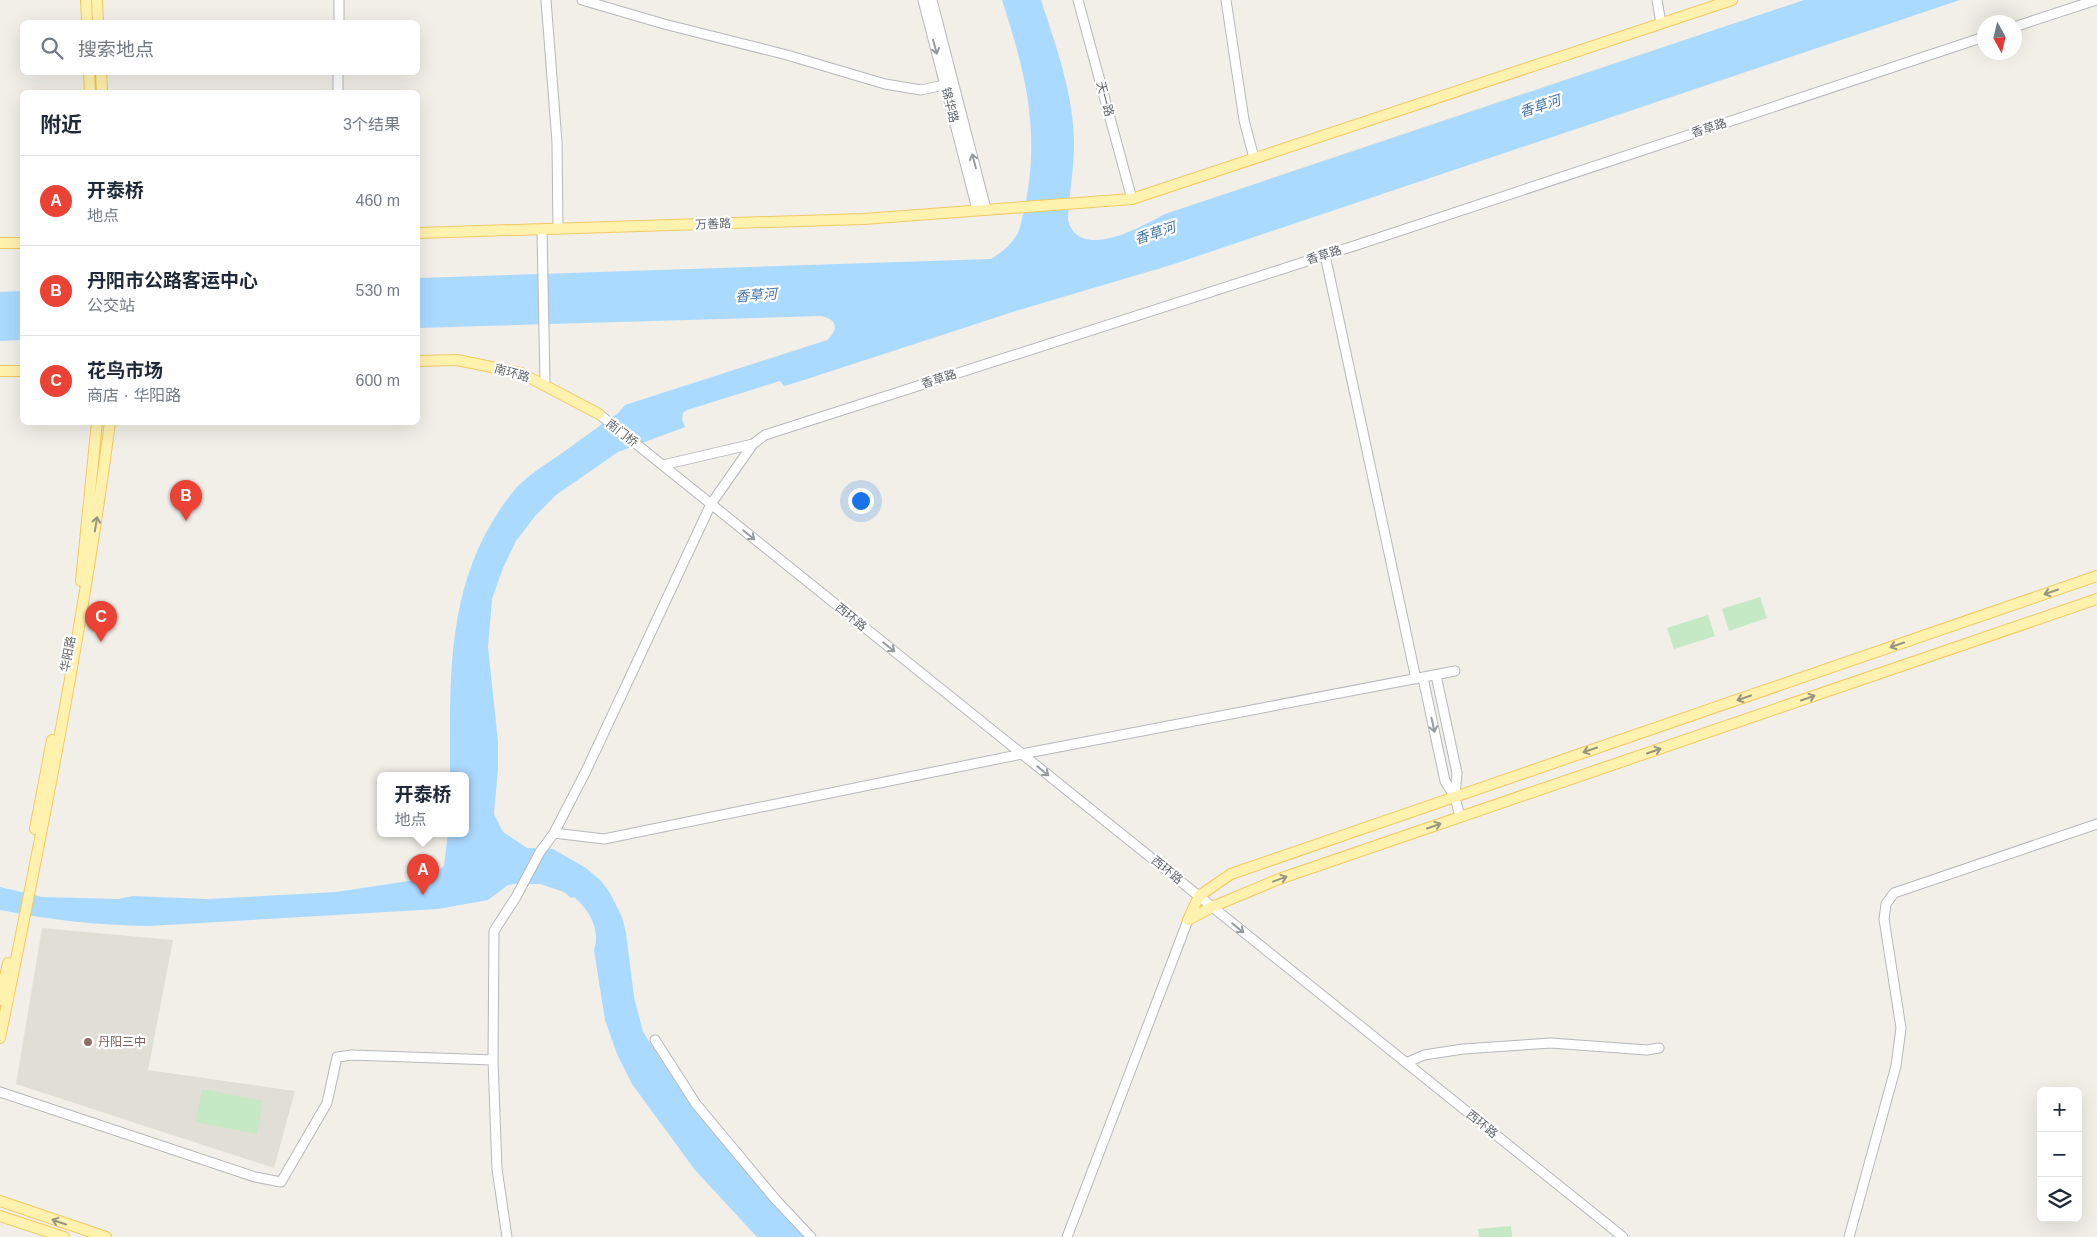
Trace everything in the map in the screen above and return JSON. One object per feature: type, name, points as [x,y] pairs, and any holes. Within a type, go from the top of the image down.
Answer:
[{"type":"main road","points":[[86,0],[87,20]]},
{"type":"main road","points":[[97,0],[98,20]]},
{"type":"main road","name":"万善路","points":[[420,233],[863,219],[1082,201],[1132,199],[1732,0]]},
{"type":"main road","points":[[89,75],[90,90]]},
{"type":"main road","points":[[101,75],[102,90]]},
{"type":"main road","points":[[0,243],[20,243]]},
{"type":"main road","name":"南环路","points":[[420,361],[457,360],[521,373],[599,414]]},
{"type":"main road","points":[[0,372],[20,371]]},
{"type":"main road","name":"华阳路","points":[[28,882],[81,584],[97,425]]},
{"type":"main road","points":[[0,1038],[28,882],[51,788],[85,599],[110,425]]},
{"type":"main road","points":[[1188,920],[1199,896],[1231,874],[2097,576]]},
{"type":"main road","points":[[1188,920],[1212,907],[1279,879],[2097,600]]},
{"type":"main road","points":[[0,1000],[19,929]]},
{"type":"main road","points":[[0,1202],[106,1237]]},
{"type":"main road","points":[[0,1216],[64,1237]]},
{"type":"street","points":[[339,0],[339,20]]},
{"type":"street","points":[[546,0],[557,142],[558,229]]},
{"type":"street","points":[[582,0],[664,24],[787,55],[885,84],[921,90],[949,84]]},
{"type":"street","name":"锦华路","points":[[923,0],[949,84],[981,209]]},
{"type":"street","name":"锦华路","points":[[932,0],[949,84]]},
{"type":"street","name":"天一路","points":[[1078,0],[1132,199]]},
{"type":"street","points":[[1226,0],[1244,120],[1254,158]]},
{"type":"street","points":[[1657,0],[1661,23]]},
{"type":"street","points":[[2022,24],[2096,0]]},
{"type":"street","name":"香草路","points":[[663,465],[754,444],[765,435],[1325,255],[1977,39]]},
{"type":"street","points":[[338,75],[338,90]]},
{"type":"street","points":[[542,230],[545,384]]},
{"type":"street","points":[[1325,255],[1419,678],[1445,780],[1454,797],[1460,817]]},
{"type":"street","name":"南门桥","points":[[599,414],[663,465]]},
{"type":"street","points":[[507,1237],[497,1169],[493,1060],[494,931],[540,852],[554,833],[586,771],[711,504],[754,444]]},
{"type":"street","points":[[663,465],[711,504]]},
{"type":"street","name":"西环路","points":[[711,504],[1623,1237]]},
{"type":"street","points":[[554,833],[604,839],[1022,754],[1455,671]]},
{"type":"street","points":[[1436,675],[1457,774],[1454,797]]},
{"type":"street","points":[[1849,1237],[1896,1066],[1901,1028],[1884,919],[1886,904],[1894,893],[2097,824]]},
{"type":"street","points":[[1067,1237],[1188,920]]},
{"type":"street","points":[[655,1040],[696,1104],[776,1200],[811,1237]]},
{"type":"street","points":[[1406,1063],[1424,1055],[1463,1049],[1551,1043],[1647,1050],[1659,1048]]},
{"type":"street","points":[[0,1092],[254,1177],[281,1182],[327,1103],[337,1057],[352,1055],[493,1060]]},
{"type":"shaded area","name":"丹阳三中","points":[[42,928],[173,940],[148,1070],[295,1091],[274,1168],[16,1084]]},
{"type":"green space","points":[[1760,597],[1767,618],[1729,631],[1722,609]]},
{"type":"green space","points":[[1708,615],[1715,636],[1674,649],[1667,628]]},
{"type":"green space","points":[[202,1089],[263,1101],[257,1134],[196,1122]]},
{"type":"green space","points":[[1511,1226],[1512,1237],[1479,1237],[1478,1229]]},
{"type":"water","name":"香草河","points":[[1002,0],[1041,0],[1063,71],[1071,107],[1074,153],[1068,220],[1073,231],[1082,238],[1093,240],[1119,236],[1165,214],[1804,0],[1960,0],[1171,265],[1019,310],[784,386],[780,381],[687,410],[683,413],[682,419],[685,427],[618,452],[556,495],[536,515],[516,541],[503,568],[492,599],[488,647],[498,742],[494,814],[503,832],[527,848],[553,849],[586,868],[601,881],[610,893],[622,917],[626,933],[634,997],[643,1032],[692,1107],[763,1192],[805,1237],[757,1237],[695,1170],[632,1084],[617,1054],[605,1020],[594,950],[596,942],[595,927],[589,914],[579,902],[564,892],[540,884],[515,884],[508,885],[488,900],[438,909],[149,926],[74,921],[0,910],[0,887],[42,897],[118,899],[133,896],[208,899],[336,892],[409,881],[437,871],[444,866],[448,837],[469,837],[469,772],[450,772],[450,701],[456,628],[463,593],[474,559],[490,525],[512,493],[530,475],[618,413],[625,405],[827,340],[835,328],[830,319],[821,316],[420,328],[420,278],[991,259],[1014,240],[1019,231],[1030,170],[1030,114],[1026,87]]},
{"type":"water","points":[[20,291],[20,340],[0,341],[0,292]]},
{"type":"place","name":"丹阳市公路客运中心","points":[[186,521]]},
{"type":"place","name":"花鸟市场","points":[[101,642]]},
{"type":"place","name":"开泰桥","points":[[423,895]]},
{"type":"place","name":"丹阳三中","points":[[88,1042]]}]
